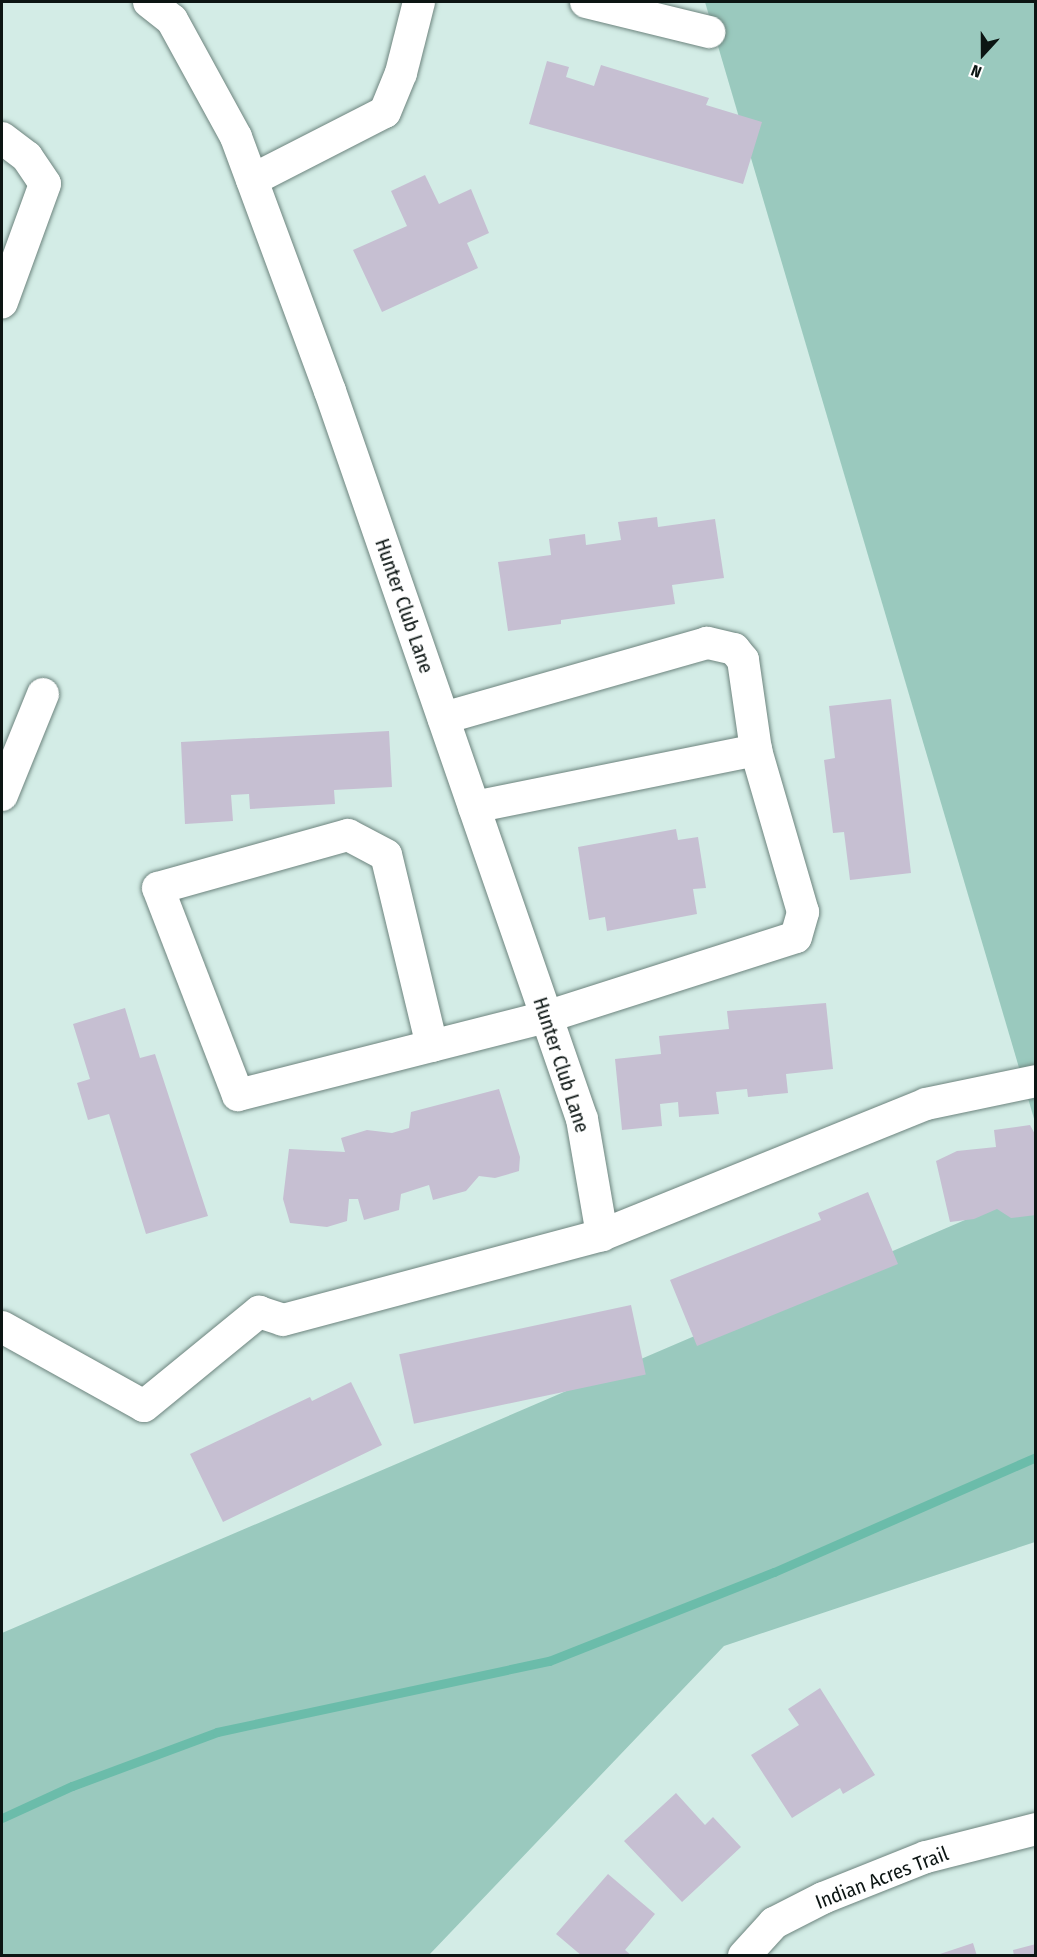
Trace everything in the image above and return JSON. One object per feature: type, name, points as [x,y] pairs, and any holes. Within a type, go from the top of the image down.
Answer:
[{"type":"street","name":"Hunter Club Lane","points":[[149,2],[172,20],[210,85],[236,137],[252,180],[443,718],[582,1119],[602,1235]]},
{"type":"street","points":[[252,180],[386,112],[401,73],[418,2]]},
{"type":"street","points":[[586,2],[709,32]]},
{"type":"street","points":[[2,138],[27,157],[45,184],[2,303]]},
{"type":"street","points":[[432,1046],[386,855],[348,835],[158,888],[238,1095],[432,1046],[546,1017],[796,937],[803,912],[756,750],[743,660],[734,650],[707,643],[443,718]]},
{"type":"street","points":[[3,784],[43,694]]},
{"type":"street","points":[[474,807],[756,750]]},
{"type":"street","points":[[2,1328],[144,1406],[259,1312],[283,1320],[602,1235],[926,1104],[1035,1082]]},
{"type":"street","name":"Indian Acres Trail","points":[[744,1956],[774,1923],[823,1898],[926,1857],[1035,1829]]},
{"type":"green space","points":[[705,2],[1035,2],[1035,1122]]},
{"type":"green space","points":[[1035,1190],[1035,1542],[724,1646],[429,1955],[2,1955],[2,1633]]},
{"type":"building","points":[[547,61],[569,67],[566,77],[594,86],[601,65],[709,98],[706,105],[762,122],[743,184],[529,124]]},
{"type":"building","points":[[425,175],[439,204],[471,189],[489,233],[467,243],[478,268],[382,312],[353,250],[407,226],[391,191]]},
{"type":"building","points":[[657,517],[658,527],[715,519],[724,578],[672,585],[675,604],[561,620],[561,624],[508,631],[498,562],[551,555],[549,539],[585,534],[586,545],[621,540],[618,522]]},
{"type":"building","points":[[891,699],[911,873],[850,880],[844,832],[833,833],[824,760],[835,758],[829,706]]},
{"type":"building","points":[[389,731],[392,787],[334,790],[335,804],[250,809],[249,794],[231,795],[233,821],[185,824],[181,742]]},
{"type":"building","points":[[676,829],[678,840],[698,837],[706,888],[693,889],[697,914],[607,931],[605,917],[589,920],[578,847]]},
{"type":"building","points":[[826,1003],[833,1069],[786,1074],[788,1093],[748,1097],[747,1089],[716,1092],[719,1114],[679,1117],[678,1102],[660,1104],[662,1126],[622,1130],[615,1059],[661,1054],[659,1036],[729,1029],[727,1011]]},
{"type":"building","points":[[125,1008],[140,1058],[155,1054],[208,1216],[146,1234],[109,1114],[88,1120],[77,1083],[90,1079],[73,1024]]},
{"type":"building","points":[[499,1089],[520,1157],[519,1171],[495,1178],[479,1176],[466,1191],[433,1200],[429,1185],[401,1194],[399,1210],[364,1220],[358,1199],[349,1199],[347,1221],[327,1227],[290,1223],[283,1199],[289,1149],[345,1152],[341,1138],[367,1130],[392,1133],[409,1128],[411,1112]]},
{"type":"building","points":[[1030,1125],[1036,1136],[1036,1215],[1011,1218],[997,1209],[974,1219],[950,1222],[936,1161],[957,1151],[996,1147],[994,1130]]},
{"type":"building","points":[[868,1192],[898,1264],[697,1346],[670,1280],[821,1220],[818,1213]]},
{"type":"building","points":[[631,1305],[646,1374],[414,1424],[399,1354]]},
{"type":"building","points":[[351,1382],[382,1445],[223,1522],[190,1454],[310,1397],[312,1401]]},
{"type":"building","points":[[820,1688],[875,1775],[843,1794],[840,1788],[792,1818],[751,1755],[799,1725],[788,1709]]},
{"type":"building","points":[[676,1793],[705,1825],[713,1817],[741,1847],[682,1902],[624,1841]]},
{"type":"building","points":[[608,1874],[655,1914],[625,1950],[632,1956],[582,1956],[556,1934]]},
{"type":"building","points":[[973,1943],[977,1956],[937,1956],[937,1955]]},
{"type":"building","points":[[1036,1944],[1036,1956],[1014,1956],[1013,1950]]},
{"type":"waterway","points":[[2,1818],[72,1786],[217,1732],[549,1661],[774,1572],[1036,1457]]}]
